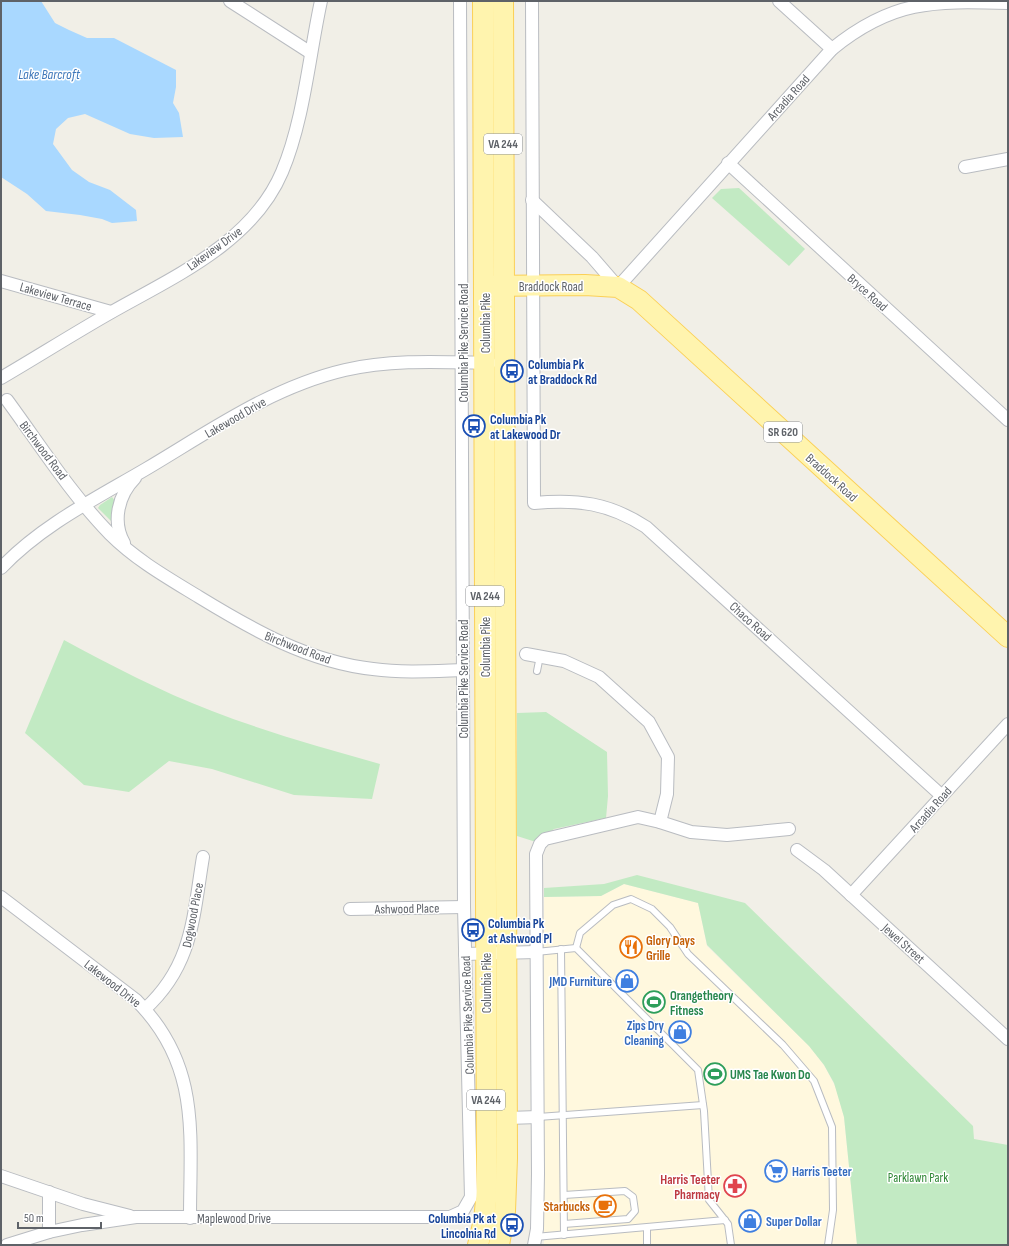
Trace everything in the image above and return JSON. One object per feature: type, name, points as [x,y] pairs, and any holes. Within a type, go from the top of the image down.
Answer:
[{"type":"main road","name":"Columbia Pike","points":[[483,1],[494,286]]},
{"type":"main road","name":"Columbia Pike","points":[[478,1245],[484,1220],[487,1192],[486,953],[494,286],[503,1]]},
{"type":"main road","name":"Braddock Road","points":[[494,286],[585,285],[618,287],[639,300],[1008,637]]},
{"type":"main road","name":"Columbia Pike","points":[[494,363],[506,953],[507,1118],[505,1211],[499,1245]]},
{"type":"street","points":[[230,1],[311,53]]},
{"type":"street","name":"Lakeview Drive","points":[[1,378],[204,258],[245,226],[260,209],[282,173],[291,149],[321,1]]},
{"type":"street","name":"Columbia Pike Service Road","points":[[460,1],[464,907],[470,1197],[463,1211]]},
{"type":"street","points":[[532,1],[533,286]]},
{"type":"street","points":[[779,1],[832,49]]},
{"type":"street","name":"Arcadia Road","points":[[618,287],[832,49],[850,33],[866,22],[900,4],[932,2],[1008,3]]},
{"type":"street","points":[[965,167],[1008,159]]},
{"type":"street","name":"Bryce Road","points":[[728,163],[1008,420]]},
{"type":"street","name":"Braddock Road","points":[[532,200],[592,257],[618,287]]},
{"type":"street","name":"Lakeview Terrace","points":[[1,281],[111,312]]},
{"type":"street","name":"Chaco Road","points":[[533,286],[534,503],[558,500],[591,503],[612,509],[630,517],[646,527],[942,796]]},
{"type":"street","name":"Lakewood Drive","points":[[1,568],[34,538],[85,505],[249,408],[286,388],[309,379],[346,369],[376,364],[462,362],[494,363]]},
{"type":"street","name":"Birchwood Road","points":[[7,400],[85,505],[111,534],[149,567],[265,635],[312,655],[346,665],[398,672],[463,670]]},
{"type":"street","name":"Birchwood Road","points":[[131,552],[123,542],[118,530],[119,509],[126,489],[134,479],[146,469]]},
{"type":"street","points":[[526,654],[564,662],[599,677],[649,722],[668,757],[667,794],[660,822]]},
{"type":"street","name":"Arcadia Road","points":[[851,895],[1008,724]]},
{"type":"street","points":[[535,1241],[538,1117],[536,854],[540,844],[545,838],[638,817],[691,832],[727,836],[789,829]]},
{"type":"street","name":"Jewel Street","points":[[797,850],[851,895],[1008,1039]]},
{"type":"street","name":"Dogwood Place","points":[[145,1009],[167,986],[184,954],[190,936],[203,857]]},
{"type":"street","name":"Lakewood Drive","points":[[1,897],[136,1000],[165,1035],[175,1054],[187,1096],[190,1116],[190,1218]]},
{"type":"street","name":"Ashwood Place","points":[[350,909],[464,907]]},
{"type":"street","points":[[465,954],[536,952]]},
{"type":"street","points":[[507,1118],[538,1117]]},
{"type":"street","points":[[1,1176],[49,1192],[136,1217]]},
{"type":"street","points":[[49,1192],[49,1232]]},
{"type":"street","name":"Maplewood Drive","points":[[7,1245],[49,1232],[82,1225],[136,1217],[450,1217],[463,1211]]},
{"type":"lane","points":[[537,671],[540,656]]},
{"type":"lane","points":[[576,948],[580,933],[613,906],[631,899],[652,909],[670,927],[688,954],[783,1045],[814,1081],[832,1127],[833,1210],[828,1245]]},
{"type":"lane","points":[[536,952],[576,948],[698,1070],[703,1105],[709,1200],[728,1224],[730,1245]]},
{"type":"lane","points":[[561,949],[564,1235]]},
{"type":"lane","points":[[538,1117],[703,1105]]},
{"type":"lane","points":[[564,1195],[625,1191],[633,1197],[636,1211],[628,1220],[564,1224]]},
{"type":"lane","points":[[535,1241],[564,1235],[725,1220]]},
{"type":"lane","points":[[647,1245],[648,1228]]},
{"type":"shaded area","points":[[624,884],[698,903],[707,946],[809,1046],[824,1065],[836,1088],[844,1117],[857,1245],[544,1245],[544,897],[601,896]]},
{"type":"green space","points":[[739,188],[805,249],[789,266],[712,198],[721,189]]},
{"type":"green space","points":[[112,497],[115,501],[111,521],[98,508]]},
{"type":"green space","points":[[64,640],[136,678],[232,719],[316,746],[380,764],[372,799],[294,795],[212,769],[169,761],[129,792],[84,785],[25,733]]},
{"type":"green space","points":[[546,712],[607,752],[608,796],[606,818],[554,829],[536,842],[517,836],[517,713]]},
{"type":"green space","name":"Parklawn Park","points":[[637,875],[745,903],[973,1126],[974,1139],[1008,1145],[1008,1245],[857,1245],[844,1117],[834,1083],[824,1065],[809,1046],[707,945],[698,903],[624,884],[601,896],[544,897],[544,888],[604,884]]},
{"type":"water","name":"Lake Barcroft","points":[[1,1],[41,1],[55,23],[87,38],[114,38],[176,70],[176,87],[173,103],[179,113],[183,137],[154,138],[130,134],[85,114],[68,118],[56,129],[53,144],[72,170],[89,182],[110,190],[136,210],[137,221],[112,223],[102,219],[80,215],[46,211],[27,194],[1,177]]},
{"type":"place","name":"Columbia Pk at Braddock Rd","points":[[512,371]]},
{"type":"place","name":"Columbia Pk at Lakewood Dr","points":[[474,426]]},
{"type":"place","name":"Columbia Pk at Ashwood Pl","points":[[473,930]]},
{"type":"place","name":"Glory Days Grille","points":[[631,947]]},
{"type":"place","name":"JMD Furniture","points":[[627,981]]},
{"type":"place","name":"Orangetheory Fitness","points":[[654,1002]]},
{"type":"place","name":"Zips Dry Cleaning","points":[[680,1032]]},
{"type":"place","name":"UMS Tae Kwon Do","points":[[715,1074]]},
{"type":"place","name":"Harris Teeter","points":[[776,1171]]},
{"type":"place","name":"Harris Teeter Pharmacy","points":[[735,1186]]},
{"type":"place","name":"Starbucks","points":[[605,1206]]},
{"type":"place","name":"Super Dollar","points":[[750,1221]]},
{"type":"place","name":"Columbia Pk at Lincolnia Rd","points":[[512,1225]]}]
